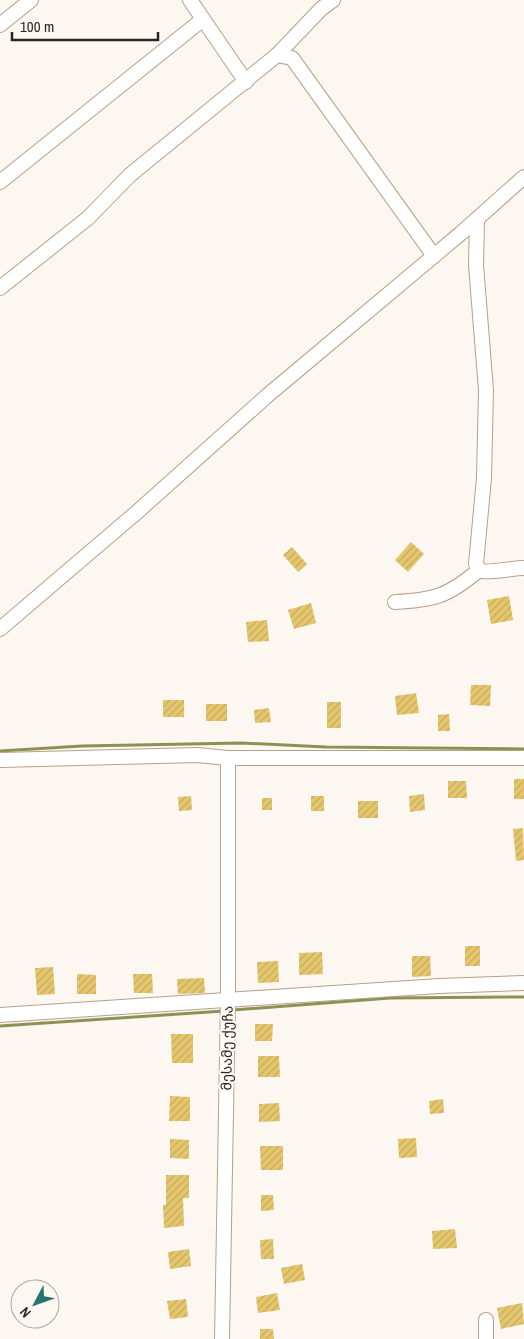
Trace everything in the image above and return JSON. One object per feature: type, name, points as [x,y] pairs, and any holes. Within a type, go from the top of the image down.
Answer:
[{"type":"street","points":[[0,25],[31,0]]},
{"type":"street","points":[[190,0],[246,82]]},
{"type":"street","points":[[0,288],[88,218],[130,175],[246,82],[277,55],[320,9],[333,0]]},
{"type":"street","points":[[0,182],[202,20]]},
{"type":"street","points":[[277,55],[292,58],[434,256]]},
{"type":"street","points":[[0,629],[268,395],[477,220],[524,177]]},
{"type":"street","points":[[477,220],[476,266],[486,390],[481,529],[476,558],[479,570]]},
{"type":"street","points":[[479,570],[486,573],[507,568],[524,568]]},
{"type":"street","points":[[395,602],[428,600],[457,588],[479,570]]},
{"type":"street","points":[[0,760],[197,755],[228,758],[524,758]]},
{"type":"street","name":"მესამე ქუჩა","points":[[222,1339],[228,999],[228,758]]},
{"type":"street","points":[[0,1015],[439,986],[524,983]]},
{"type":"street","points":[[486,1320],[486,1339]]},
{"type":"building","points":[[411,542],[424,554],[408,572],[395,560]]},
{"type":"building","points":[[292,547],[307,564],[298,572],[283,555]]},
{"type":"building","points":[[509,596],[513,620],[491,624],[487,600]]},
{"type":"building","points":[[311,603],[316,623],[294,629],[288,610]]},
{"type":"building","points":[[267,620],[269,641],[248,642],[246,622]]},
{"type":"building","points":[[471,685],[491,685],[490,706],[470,705]]},
{"type":"building","points":[[416,693],[419,713],[397,715],[395,696]]},
{"type":"building","points":[[163,700],[184,700],[184,717],[163,717]]},
{"type":"building","points":[[327,702],[341,702],[341,728],[327,728]]},
{"type":"building","points":[[206,704],[227,704],[227,721],[206,721]]},
{"type":"building","points":[[269,708],[271,722],[255,723],[254,710]]},
{"type":"building","points":[[449,714],[450,731],[438,731],[438,715]]},
{"type":"building","points":[[514,779],[524,779],[524,799],[514,799]]},
{"type":"building","points":[[448,781],[466,781],[467,798],[448,798]]},
{"type":"building","points":[[424,794],[425,810],[410,812],[409,796]]},
{"type":"building","points":[[191,796],[192,810],[179,811],[178,797]]},
{"type":"building","points":[[311,796],[324,796],[324,811],[311,811]]},
{"type":"building","points":[[262,798],[272,798],[272,810],[262,810]]},
{"type":"building","points":[[358,801],[378,801],[378,818],[358,818]]},
{"type":"building","points":[[523,828],[524,860],[516,861],[513,829]]},
{"type":"building","points":[[465,946],[480,946],[480,966],[465,966]]},
{"type":"building","points":[[322,952],[323,974],[299,975],[299,953]]},
{"type":"building","points":[[412,956],[430,956],[431,976],[412,977]]},
{"type":"building","points":[[278,961],[279,982],[258,983],[257,962]]},
{"type":"building","points":[[53,967],[55,994],[37,995],[35,968]]},
{"type":"building","points":[[77,974],[96,975],[96,994],[77,994]]},
{"type":"building","points":[[133,974],[152,974],[153,993],[134,993]]},
{"type":"building","points":[[204,978],[205,993],[178,994],[177,979]]},
{"type":"building","points":[[255,1024],[273,1024],[272,1041],[255,1041]]},
{"type":"building","points":[[171,1034],[193,1034],[193,1063],[172,1063]]},
{"type":"building","points":[[258,1056],[279,1056],[280,1077],[258,1077]]},
{"type":"building","points":[[170,1096],[190,1097],[190,1121],[169,1121]]},
{"type":"building","points":[[443,1099],[444,1113],[430,1114],[429,1101]]},
{"type":"building","points":[[279,1103],[280,1121],[259,1122],[259,1104]]},
{"type":"building","points":[[416,1138],[417,1157],[399,1158],[398,1139]]},
{"type":"building","points":[[170,1139],[189,1140],[189,1159],[170,1158]]},
{"type":"building","points":[[260,1146],[283,1146],[283,1170],[261,1170]]},
{"type":"building","points":[[166,1175],[189,1175],[189,1198],[183,1198],[184,1226],[164,1228],[163,1205],[166,1205]]},
{"type":"building","points":[[261,1195],[273,1195],[274,1210],[261,1211]]},
{"type":"building","points":[[455,1229],[457,1248],[433,1249],[432,1231]]},
{"type":"building","points":[[273,1239],[274,1259],[261,1259],[260,1240]]},
{"type":"building","points":[[189,1249],[191,1266],[170,1269],[168,1252]]},
{"type":"building","points":[[302,1264],[305,1280],[284,1284],[281,1268]]},
{"type":"building","points":[[277,1293],[280,1310],[258,1313],[256,1297]]},
{"type":"building","points":[[186,1299],[188,1317],[170,1319],[167,1301]]},
{"type":"building","points":[[522,1303],[524,1324],[501,1329],[497,1308]]},
{"type":"building","points":[[260,1329],[273,1329],[274,1339],[260,1339]]},
{"type":"waterway","points":[[0,751],[82,746],[241,743],[326,747],[524,749]]},
{"type":"waterway","points":[[233,1010],[390,998],[524,997]]},
{"type":"waterway","points":[[0,1026],[224,1011]]}]
